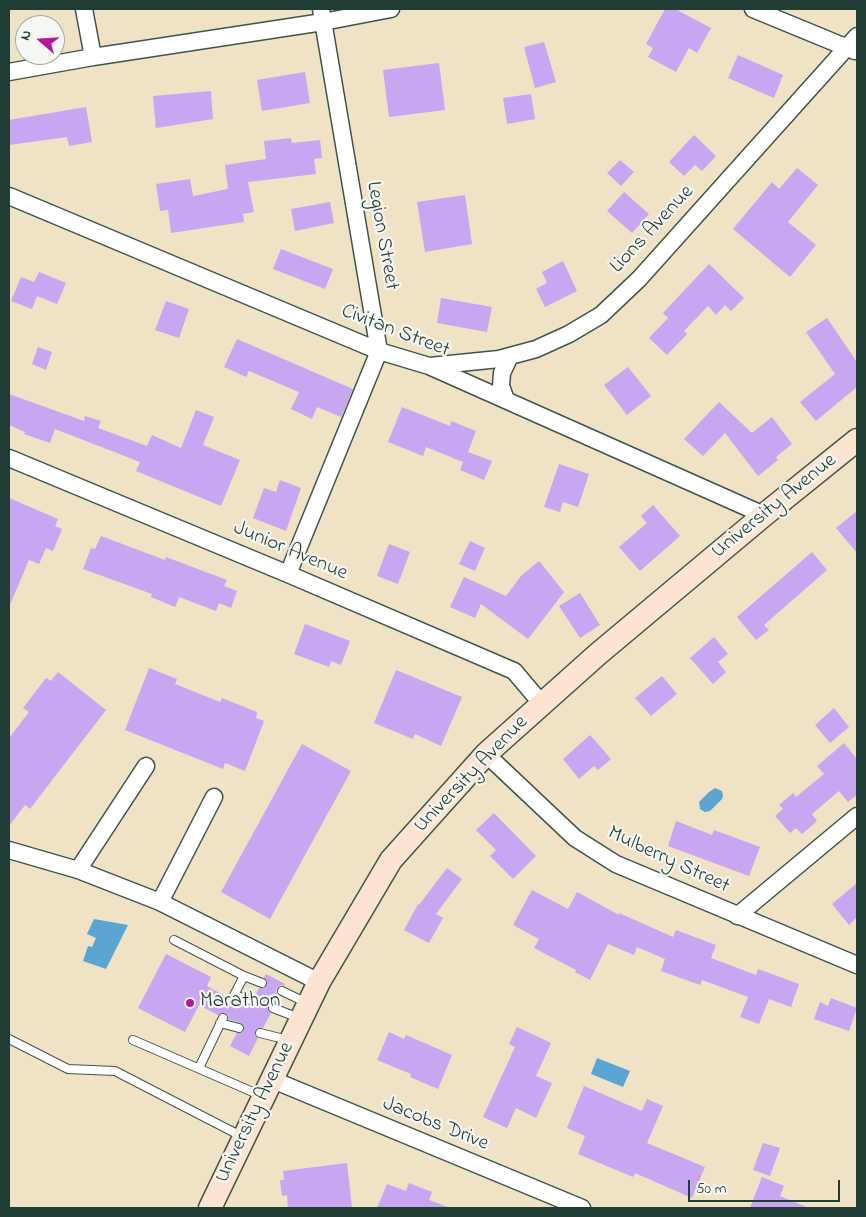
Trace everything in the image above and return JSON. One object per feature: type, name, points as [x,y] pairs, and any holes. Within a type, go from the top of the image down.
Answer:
[{"type":"street","points":[[84,9],[93,57]]},
{"type":"street","points":[[9,72],[322,15],[391,9]]},
{"type":"street","points":[[753,9],[854,45]]},
{"type":"street","name":"Legion Street","points":[[322,15],[379,350]]},
{"type":"street","name":"Lions Avenue","points":[[429,366],[499,359],[536,349],[569,334],[601,315],[638,279],[854,45]]},
{"type":"street","name":"Civitan Street","points":[[9,196],[379,350],[429,366],[764,515]]},
{"type":"street","points":[[288,574],[379,350]]},
{"type":"street","points":[[506,400],[501,386],[502,373],[510,356]]},
{"type":"street","name":"University Avenue","points":[[210,1208],[319,982],[391,860],[486,754],[764,515],[857,440]]},
{"type":"street","name":"Junior Avenue","points":[[9,458],[288,574],[514,671],[542,704]]},
{"type":"street","name":"Mulberry Street","points":[[486,754],[575,838],[616,864],[857,965]]},
{"type":"street","points":[[78,870],[146,766]]},
{"type":"street","points":[[160,902],[214,797]]},
{"type":"street","points":[[737,916],[857,816]]},
{"type":"street","points":[[9,850],[78,870],[160,902],[319,982]]},
{"type":"street","name":"Jacobs Drive","points":[[269,1089],[582,1208]]},
{"type":"lane","points":[[174,940],[244,976],[262,983]]},
{"type":"lane","points":[[244,976],[233,997],[253,1001]]},
{"type":"lane","points":[[282,991],[305,1011]]},
{"type":"lane","points":[[273,1008],[305,1011]]},
{"type":"lane","points":[[199,1068],[222,1020],[239,1028]]},
{"type":"lane","points":[[260,1033],[290,1040]]},
{"type":"lane","points":[[9,1039],[68,1069],[115,1071],[245,1138]]},
{"type":"lane","points":[[133,1040],[199,1068],[269,1089]]},
{"type":"water","points":[[715,788],[722,791],[722,799],[710,811],[705,812],[700,809],[699,802]]},
{"type":"water","points":[[94,919],[128,925],[106,969],[83,961],[88,946],[92,947],[96,938],[87,934]]},
{"type":"water","points":[[597,1058],[630,1071],[623,1087],[591,1074]]},
{"type":"building","points":[[665,9],[675,9],[711,28],[697,53],[689,48],[676,72],[648,57],[653,48],[646,44]]},
{"type":"building","points":[[544,42],[556,82],[535,88],[524,47]]},
{"type":"building","points":[[738,55],[783,75],[774,98],[728,78]]},
{"type":"building","points":[[439,63],[445,110],[389,117],[383,70]]},
{"type":"building","points":[[305,72],[310,103],[262,111],[257,80]]},
{"type":"building","points":[[211,91],[213,119],[156,128],[153,96]]},
{"type":"building","points":[[531,94],[535,119],[507,124],[503,98]]},
{"type":"building","points":[[86,107],[92,142],[69,146],[67,137],[9,145],[9,120]]},
{"type":"building","points":[[694,135],[716,156],[702,171],[695,165],[684,176],[669,162]]},
{"type":"building","points":[[291,138],[292,143],[320,140],[322,158],[314,159],[316,174],[248,182],[254,212],[243,214],[244,222],[171,233],[168,210],[160,211],[156,184],[190,179],[193,196],[228,189],[225,165],[266,159],[264,141]]},
{"type":"building","points":[[620,160],[634,172],[621,186],[607,173]]},
{"type":"building","points":[[797,168],[818,185],[788,222],[816,245],[790,277],[733,229],[772,182],[779,189]]},
{"type":"building","points":[[624,192],[649,214],[632,233],[607,211]]},
{"type":"building","points":[[465,195],[472,244],[425,252],[417,202]]},
{"type":"building","points":[[330,202],[334,223],[295,231],[291,209]]},
{"type":"building","points":[[281,249],[333,269],[325,289],[273,269]]},
{"type":"building","points":[[563,261],[577,291],[545,307],[536,289],[547,283],[542,272]]},
{"type":"building","points":[[709,264],[744,298],[731,311],[725,305],[716,315],[708,306],[684,331],[687,334],[667,355],[649,338],[668,318],[663,313]]},
{"type":"building","points":[[39,272],[66,283],[57,304],[37,296],[32,309],[11,301],[21,277],[34,282]]},
{"type":"building","points":[[441,298],[492,307],[487,332],[437,323]]},
{"type":"building","points":[[166,301],[189,309],[179,338],[155,330]]},
{"type":"building","points":[[827,318],[857,362],[857,387],[816,421],[800,402],[835,374],[806,332]]},
{"type":"building","points":[[237,339],[353,389],[341,417],[317,407],[312,419],[291,409],[299,392],[249,371],[246,377],[224,367]]},
{"type":"building","points":[[38,347],[52,352],[46,370],[32,364]]},
{"type":"building","points":[[628,367],[651,396],[627,415],[604,385]]},
{"type":"building","points":[[9,394],[84,421],[85,416],[101,421],[98,428],[147,446],[152,435],[181,448],[196,410],[214,417],[203,445],[240,460],[221,506],[136,471],[140,462],[55,429],[50,443],[24,434],[25,432],[9,425]]},
{"type":"building","points":[[719,402],[752,433],[772,417],[792,444],[776,457],[778,460],[758,476],[725,433],[703,456],[684,439]]},
{"type":"building","points":[[402,407],[450,426],[451,421],[476,431],[468,452],[492,461],[484,480],[460,470],[463,462],[426,447],[423,456],[388,442]]},
{"type":"building","points":[[559,464],[589,474],[578,507],[563,502],[560,512],[544,507]]},
{"type":"building","points":[[280,480],[301,488],[286,531],[253,518],[264,488],[276,492]]},
{"type":"building","points":[[9,498],[58,519],[55,526],[62,529],[53,551],[46,548],[39,564],[29,560],[9,607]]},
{"type":"building","points":[[653,505],[680,536],[640,571],[619,547],[647,523],[641,516]]},
{"type":"building","points":[[857,511],[857,553],[836,528]]},
{"type":"building","points":[[101,536],[165,560],[166,557],[227,580],[224,586],[237,591],[231,608],[219,603],[216,611],[179,597],[175,607],[151,597],[152,594],[83,569],[91,548],[95,549]]},
{"type":"building","points":[[470,541],[485,548],[475,571],[459,564]]},
{"type":"building","points":[[389,544],[410,552],[398,584],[377,576]]},
{"type":"building","points":[[812,552],[827,570],[764,625],[769,630],[756,640],[737,617]]},
{"type":"building","points":[[539,561],[564,592],[528,639],[481,604],[475,618],[450,607],[464,577],[506,596],[521,576]]},
{"type":"building","points":[[580,593],[600,625],[580,638],[559,606]]},
{"type":"building","points":[[305,624],[350,641],[341,665],[331,661],[329,667],[294,654]]},
{"type":"building","points":[[714,637],[728,654],[718,662],[726,672],[713,684],[690,658]]},
{"type":"building","points":[[149,668],[177,679],[175,684],[220,702],[222,698],[257,712],[256,718],[264,721],[245,771],[225,763],[223,769],[125,730]]},
{"type":"building","points":[[396,670],[462,697],[441,746],[415,734],[413,739],[374,723]]},
{"type":"building","points":[[58,672],[106,710],[30,809],[25,805],[9,826],[9,738],[29,712],[23,708],[46,678],[51,681]]},
{"type":"building","points":[[662,676],[677,694],[651,716],[635,698]]},
{"type":"building","points":[[834,708],[849,727],[830,743],[815,725]]},
{"type":"building","points":[[590,735],[611,759],[598,770],[594,766],[579,779],[563,759]]},
{"type":"building","points":[[844,743],[857,759],[857,795],[848,802],[839,791],[812,814],[817,821],[802,834],[796,828],[790,833],[775,816],[783,809],[779,805],[793,793],[796,797],[824,774],[817,766]]},
{"type":"building","points":[[302,744],[351,771],[270,919],[221,892]]},
{"type":"building","points":[[494,813],[536,856],[513,879],[490,856],[496,850],[476,830]]},
{"type":"building","points":[[676,821],[712,835],[714,830],[760,847],[749,876],[668,846]]},
{"type":"building","points":[[447,868],[462,879],[436,914],[443,918],[429,943],[404,930],[418,904]]},
{"type":"building","points":[[857,883],[857,917],[849,925],[832,904]]},
{"type":"building","points":[[532,890],[568,909],[577,892],[619,915],[619,913],[673,937],[676,930],[716,945],[711,958],[756,975],[758,969],[799,984],[791,1007],[769,999],[759,1024],[740,1017],[748,997],[702,980],[700,985],[661,971],[665,959],[637,947],[634,955],[608,944],[590,980],[575,972],[576,970],[534,948],[539,939],[513,925]]},
{"type":"building","name":"Marathon","points":[[166,954],[211,977],[207,986],[227,997],[227,1002],[230,1004],[237,1002],[249,1008],[256,1005],[259,1000],[255,996],[259,988],[267,985],[264,978],[266,974],[285,984],[277,988],[276,992],[279,996],[276,1003],[268,1006],[271,1013],[263,1028],[258,1028],[255,1031],[255,1035],[258,1038],[249,1056],[230,1046],[237,1033],[243,1032],[244,1027],[241,1023],[228,1019],[228,1015],[225,1013],[218,1015],[199,1005],[185,1032],[138,1008]]},
{"type":"building","points":[[831,998],[857,1008],[849,1031],[814,1019],[820,1002],[828,1006]]},
{"type":"building","points":[[517,1027],[551,1043],[536,1076],[552,1083],[536,1118],[516,1108],[507,1128],[483,1117],[515,1047],[509,1044]]},
{"type":"building","points":[[389,1032],[404,1039],[406,1035],[452,1055],[438,1089],[410,1077],[411,1074],[377,1060]]},
{"type":"building","points":[[584,1086],[642,1111],[647,1099],[663,1106],[647,1143],[705,1167],[692,1198],[635,1173],[633,1177],[578,1154],[585,1136],[567,1128]]},
{"type":"building","points":[[763,1143],[780,1148],[770,1176],[753,1170]]},
{"type":"building","points":[[347,1163],[352,1208],[288,1208],[287,1195],[282,1196],[280,1180],[284,1180],[283,1171]]},
{"type":"building","points":[[762,1177],[784,1186],[780,1196],[809,1208],[750,1208]]},
{"type":"building","points":[[409,1183],[432,1192],[429,1200],[448,1207],[377,1208],[387,1184],[406,1191]]},
{"type":"place","name":"Marathon","points":[[190,1003]]}]
